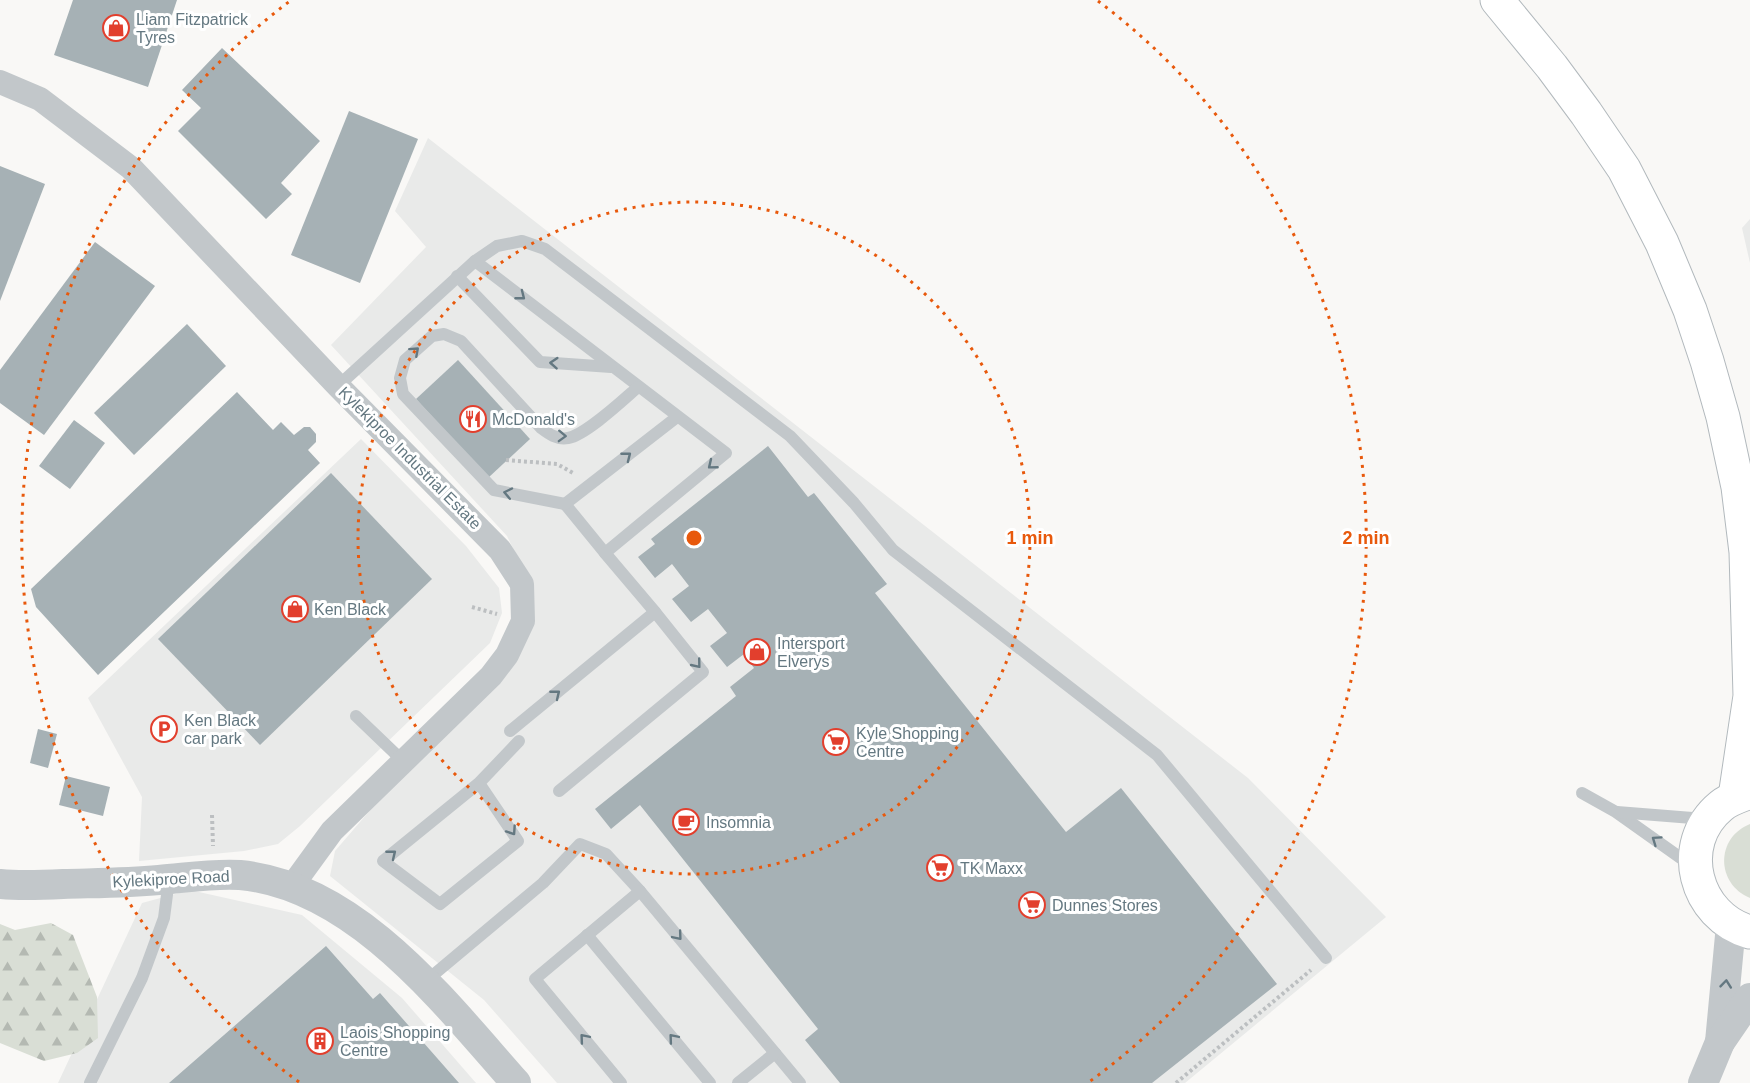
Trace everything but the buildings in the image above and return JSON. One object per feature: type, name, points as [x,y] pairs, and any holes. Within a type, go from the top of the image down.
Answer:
[{"type":"main road","points":[[1497,0],[1552,67],[1624,169],[1662,243],[1690,310],[1720,406],[1738,487],[1748,552],[1750,696],[1743,795],[1720,806],[1709,819],[1700,834],[1695,851],[1695,868],[1699,886],[1706,901],[1717,915],[1741,928]]},
{"type":"street","name":"Kylekiproe Industrial Estate","points":[[0,82],[40,99],[131,168],[338,386],[500,550],[522,584],[522,621],[507,655],[491,676],[332,831],[292,886]]},
{"type":"street","name":"Kylekiproe Road","points":[[0,884],[118,883],[240,875],[292,886],[332,906],[385,944],[466,1025],[516,1083]]},
{"type":"street","points":[[1703,1083],[1720,1042],[1741,928]]},
{"type":"street","points":[[1720,1042],[1750,999]]},
{"type":"lane","points":[[338,386],[457,276],[497,246],[522,241],[545,249],[790,436],[854,503],[893,550],[1157,755],[1326,958]]},
{"type":"lane","points":[[475,261],[726,453],[605,553]]},
{"type":"lane","points":[[457,276],[540,362],[612,367]]},
{"type":"lane","points":[[559,791],[703,672],[565,504],[494,490],[403,394],[400,378],[405,360],[432,336],[444,334],[461,341],[541,428],[554,436],[567,438],[581,433],[638,387]]},
{"type":"lane","points":[[565,504],[678,417]]},
{"type":"lane","points":[[479,783],[518,841],[440,904],[383,861],[479,783],[514,736],[655,612]]},
{"type":"lane","points":[[356,716],[403,761]]},
{"type":"lane","points":[[1582,793],[1616,812],[1695,868]]},
{"type":"lane","points":[[1616,812],[1709,819]]},
{"type":"lane","points":[[425,982],[543,883],[580,844],[606,854],[640,891],[800,1083]]},
{"type":"lane","points":[[90,1083],[142,978],[164,918],[169,879]]},
{"type":"lane","points":[[621,1083],[535,979],[640,891]]},
{"type":"lane","points":[[587,935],[710,1083]]},
{"type":"lane","points":[[738,1083],[775,1053]]},
{"type":"path","points":[[507,460],[556,464],[592,483]]},
{"type":"path","points":[[1176,1083],[1326,958]]},
{"type":"shaded area","name":"Kyle Shopping Centre","points":[[428,138],[1248,778],[1386,917],[1185,1083],[557,1083],[484,1000],[330,876],[335,851],[385,793],[484,693],[534,592],[507,536],[331,345],[426,247],[395,211]]},
{"type":"shaded area","points":[[1750,219],[1750,263],[1742,228]]},
{"type":"shaded area","points":[[361,439],[466,546],[499,588],[502,613],[490,643],[300,826],[278,844],[244,851],[139,861],[142,797],[88,698]]},
{"type":"shaded area","name":"Laois Shopping Centre","points":[[190,890],[302,915],[402,998],[476,1083],[58,1083],[142,903]]},
{"type":"green space","points":[[1750,824],[1750,898],[1731,882],[1724,861],[1730,840]]},
{"type":"green space","points":[[51,923],[73,935],[97,997],[98,1038],[77,1053],[44,1061],[0,1043],[0,924],[15,930]]},
{"type":"place","name":"Liam Fitzpatrick Tyres","points":[[116,28]]},
{"type":"place","name":"McDonald's","points":[[473,419]]},
{"type":"place","name":"Ken Black","points":[[295,609]]},
{"type":"place","name":"Intersport Elverys","points":[[757,652]]},
{"type":"place","name":"Ken Black car park","points":[[164,729]]},
{"type":"place","name":"Kyle Shopping Centre","points":[[836,742]]},
{"type":"place","name":"Insomnia","points":[[686,822]]},
{"type":"place","name":"TK Maxx","points":[[940,868]]},
{"type":"place","name":"Dunnes Stores","points":[[1032,905]]},
{"type":"place","name":"Laois Shopping Centre","points":[[320,1041]]}]
